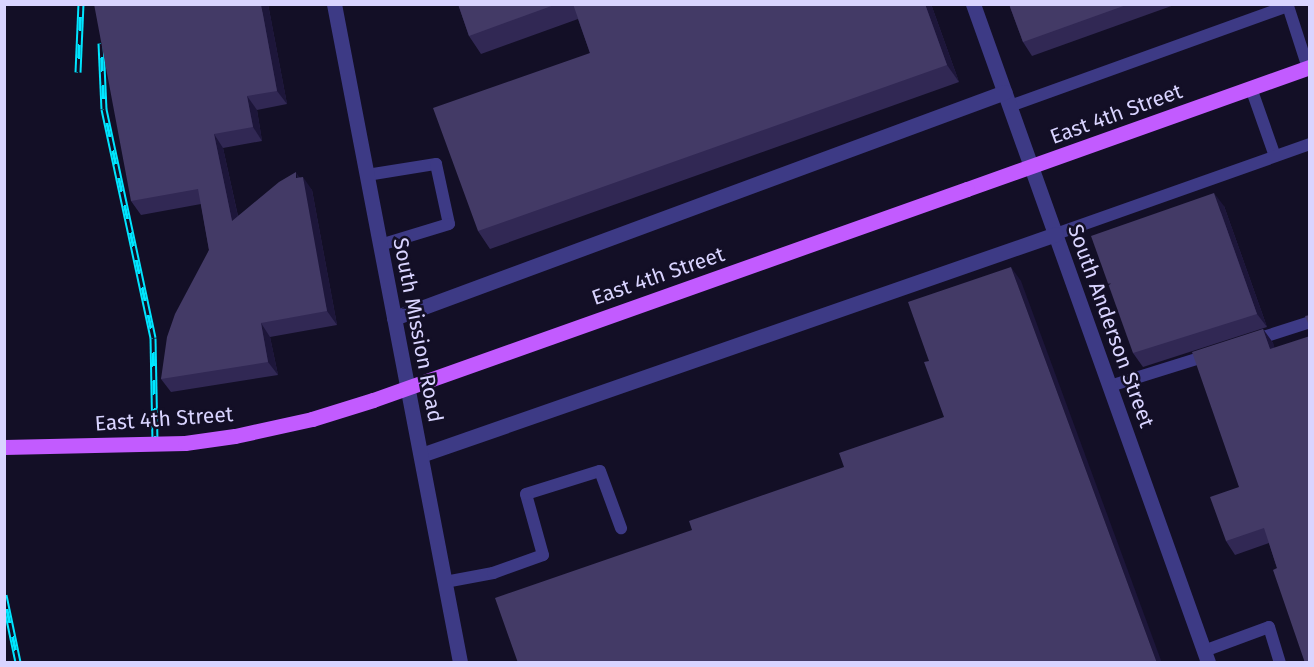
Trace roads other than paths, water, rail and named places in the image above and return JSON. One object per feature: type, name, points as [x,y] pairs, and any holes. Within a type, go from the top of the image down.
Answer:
[{"type":"main road","name":"East 4th Street","points":[[4,447],[185,443],[236,436],[312,418],[373,400],[1309,68]]},
{"type":"street","name":"South Mission Road","points":[[334,4],[460,663]]},
{"type":"street","name":"South Anderson Street","points":[[973,4],[1033,166],[1206,657]]},
{"type":"street","points":[[394,318],[1007,99]]},
{"type":"street","points":[[421,455],[1056,234]]},
{"type":"lane","points":[[1007,99],[1290,5],[1309,68]]},
{"type":"lane","points":[[1251,88],[1275,156]]},
{"type":"lane","points":[[1056,234],[1310,144]]},
{"type":"lane","points":[[367,175],[436,164],[449,224],[380,245]]},
{"type":"lane","points":[[1243,344],[1310,322]]},
{"type":"lane","points":[[1110,386],[1221,351]]},
{"type":"lane","points":[[445,582],[493,573],[543,555],[526,494],[600,471],[621,528]]},
{"type":"lane","points":[[1206,657],[1269,627],[1280,663]]},
{"type":"railway","points":[[78,72],[81,4]]},
{"type":"railway","points":[[101,43],[104,109],[153,338],[155,444]]},
{"type":"railway","points":[[4,595],[18,662]]}]
